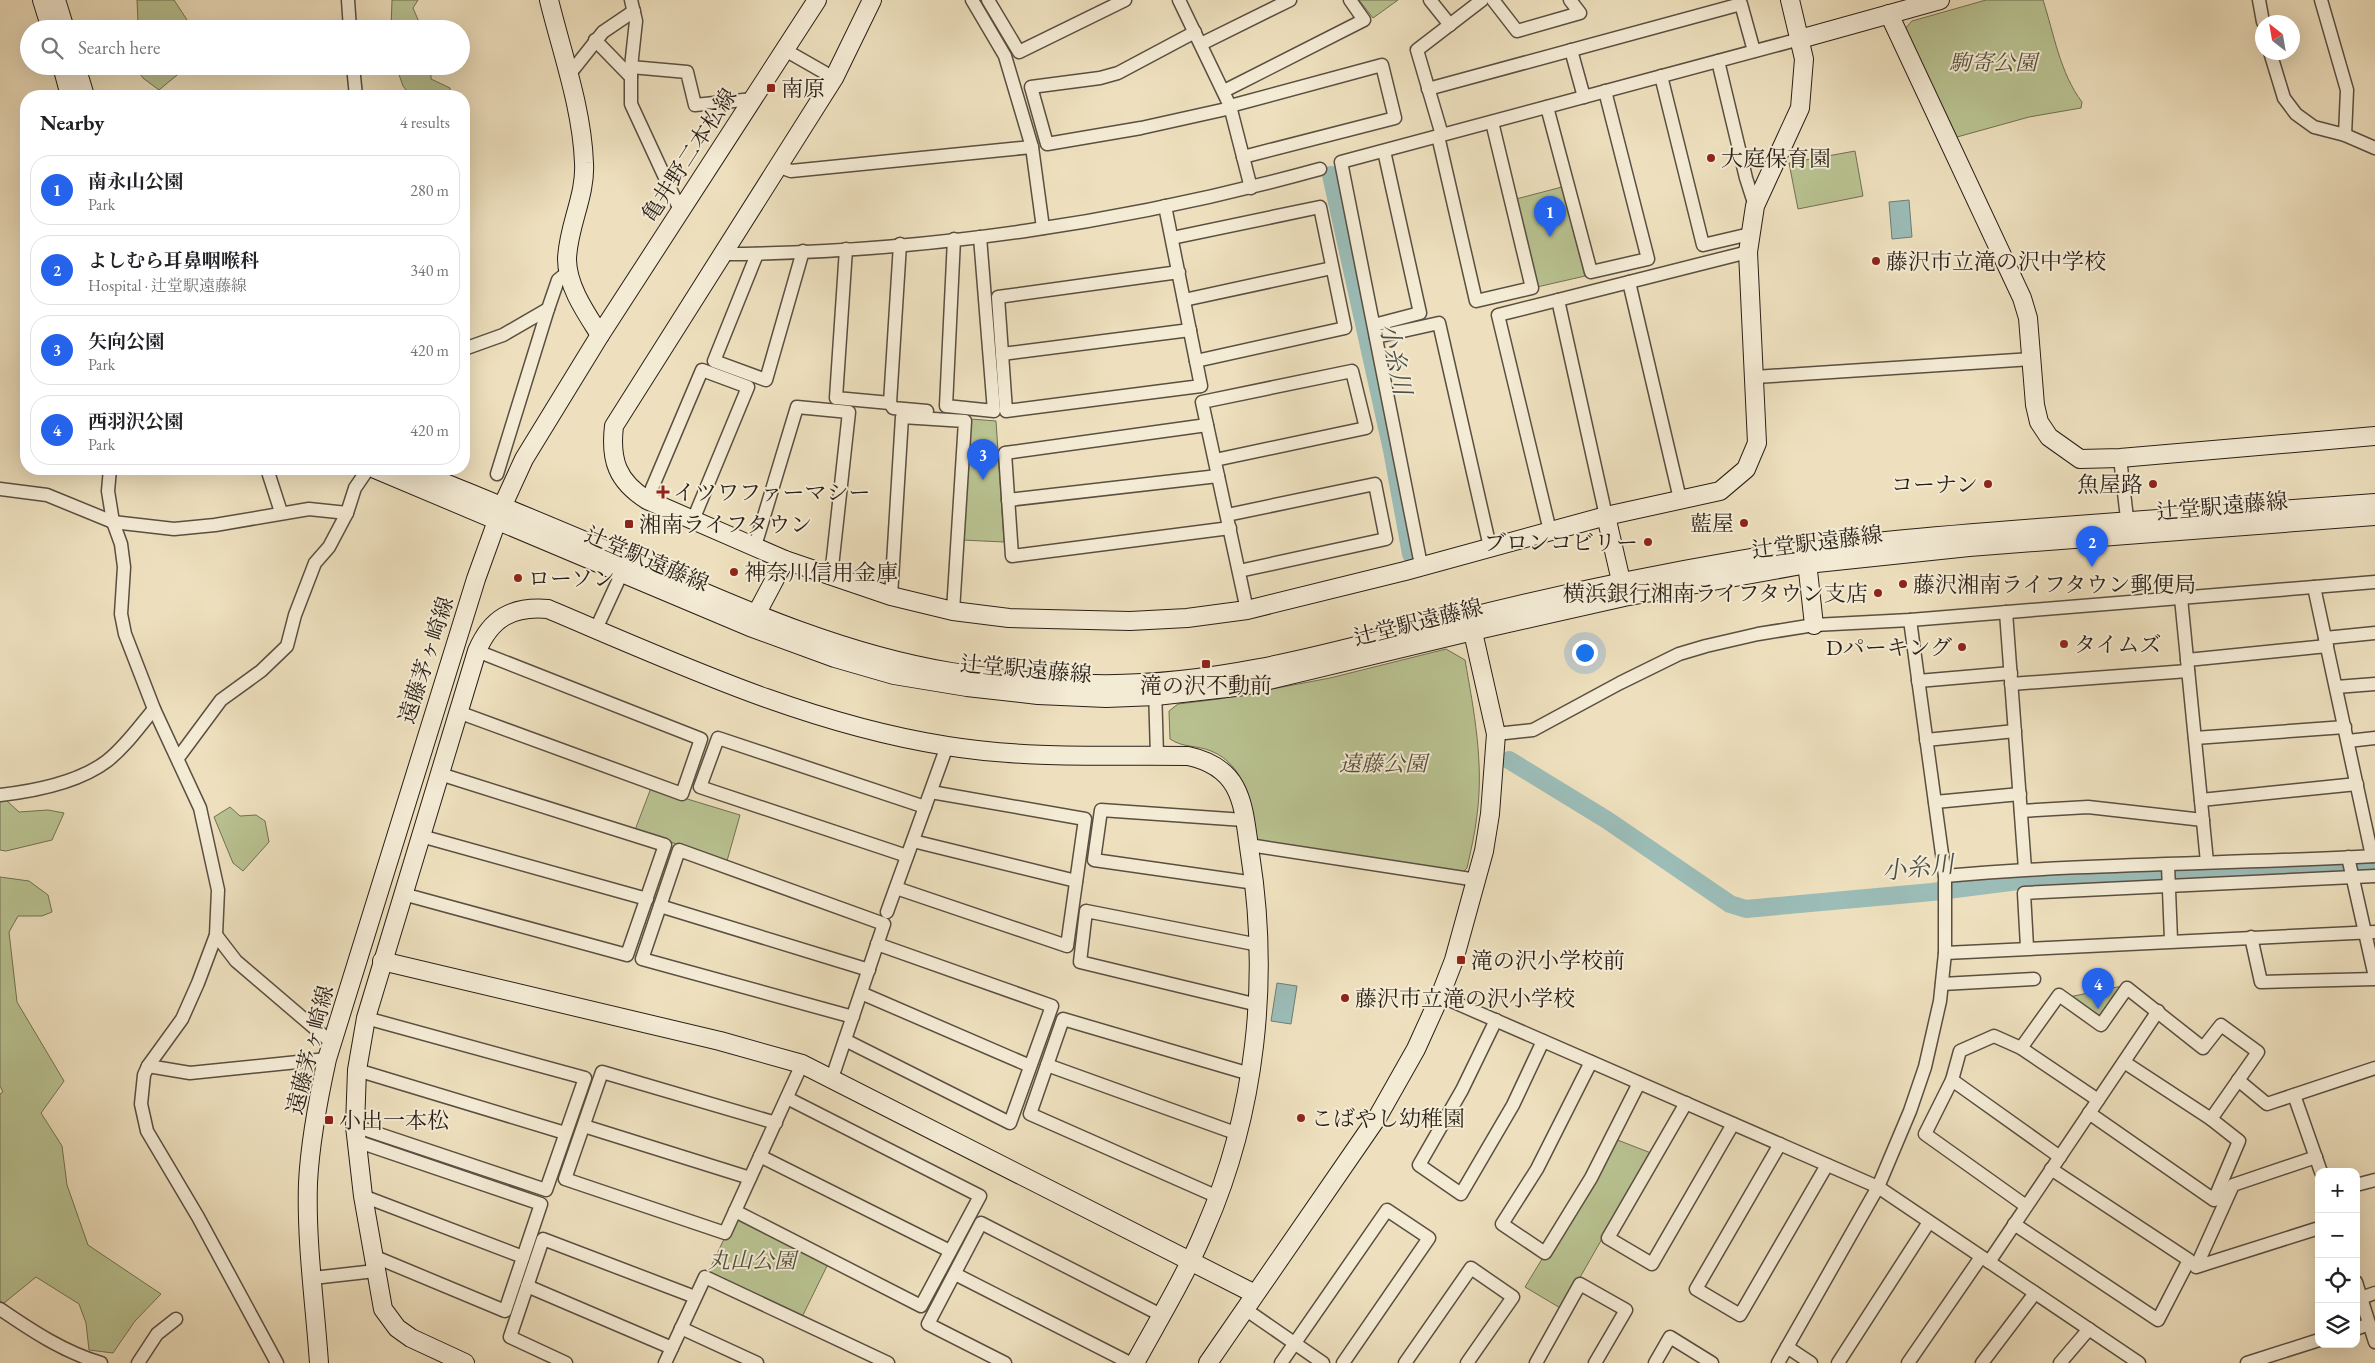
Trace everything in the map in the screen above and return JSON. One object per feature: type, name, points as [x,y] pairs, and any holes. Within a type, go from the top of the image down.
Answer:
[{"type":"street","points":[[42,0],[48,20]]},
{"type":"street","points":[[56,0],[62,20]]},
{"type":"street","points":[[348,0],[349,20]]},
{"type":"street","points":[[549,0],[583,143],[582,191],[567,261],[581,305],[600,335]]},
{"type":"street","name":"亀井野二本松線","points":[[600,335],[817,0]]},
{"type":"street","points":[[872,0],[834,78],[780,167],[614,426],[612,442],[614,458],[620,474],[633,491],[647,500],[785,560],[891,596],[953,611],[1008,618],[1130,621],[1187,618],[1247,610],[1606,516],[1720,491],[1746,469],[1758,443],[1748,252],[1750,234],[1755,206],[1800,108],[1804,59],[1790,0]]},
{"type":"street","points":[[972,0],[1005,56],[1032,146],[1043,228]]},
{"type":"street","points":[[990,1],[1019,52],[1126,0]]},
{"type":"street","points":[[1179,0],[1231,107],[1251,188]]},
{"type":"street","points":[[1201,44],[1290,0]]},
{"type":"street","points":[[1224,91],[1364,20],[1350,0]]},
{"type":"street","points":[[1430,0],[1450,25]]},
{"type":"street","points":[[1482,0],[1417,50],[1440,136],[1476,301],[1532,288],[1492,122]]},
{"type":"street","points":[[1493,0],[1517,30],[1580,13],[1570,0]]},
{"type":"street","points":[[1421,565],[1341,162],[1940,0]]},
{"type":"street","points":[[2259,0],[2262,15]]},
{"type":"street","points":[[2321,0],[2347,90],[2345,135]]},
{"type":"street","points":[[1428,89],[1741,4],[1754,51]]},
{"type":"street","points":[[568,76],[594,40],[632,6],[636,20],[631,72],[631,104],[680,210]]},
{"type":"street","points":[[1889,14],[2022,298],[2028,318],[2035,405],[2040,422],[2049,438],[2080,458],[2120,458],[2375,436]]},
{"type":"street","points":[[1195,32],[1118,72],[1100,78],[1031,87],[1047,144],[1141,128],[1231,107],[1382,65],[1395,118],[1243,157]]},
{"type":"street","points":[[594,40],[631,72],[688,72],[695,105],[752,99]]},
{"type":"street","points":[[785,50],[834,78]]},
{"type":"street","points":[[1571,50],[1584,97]]},
{"type":"street","points":[[1718,60],[1746,178],[1755,206]]},
{"type":"street","points":[[2272,60],[2284,98],[2296,114],[2314,127],[2345,135],[2375,148]]},
{"type":"street","points":[[64,75],[68,90]]},
{"type":"street","points":[[79,75],[83,90]]},
{"type":"street","points":[[354,75],[355,90]]},
{"type":"street","points":[[1660,76],[1703,245],[1750,234]]},
{"type":"street","points":[[1547,107],[1591,272],[1648,259],[1605,91]]},
{"type":"street","points":[[780,167],[792,171],[1032,146]]},
{"type":"street","points":[[1375,331],[1420,313],[1384,151]]},
{"type":"street","points":[[724,254],[846,249],[980,237],[1043,228],[1165,206],[1251,188],[1320,169]]},
{"type":"street","points":[[1165,206],[1179,272],[1201,386],[1006,411],[998,297],[1179,272]]},
{"type":"street","points":[[1172,238],[1320,207],[1345,328],[1196,361]]},
{"type":"street","points":[[900,244],[890,403],[893,408],[938,412],[946,406],[994,412],[980,237]]},
{"type":"street","points":[[946,406],[954,239]]},
{"type":"street","points":[[846,249],[836,398],[890,403]]},
{"type":"street","points":[[756,254],[714,360],[766,380],[804,251]]},
{"type":"street","points":[[1550,531],[1498,315],[1748,252]]},
{"type":"street","points":[[1184,300],[1332,268]]},
{"type":"street","points":[[497,474],[558,280],[569,271]]},
{"type":"street","points":[[1629,282],[1680,499]]},
{"type":"street","points":[[1558,300],[1623,590]]},
{"type":"street","points":[[470,347],[503,335],[548,309]]},
{"type":"street","points":[[1375,331],[1439,323],[1490,547]]},
{"type":"street","points":[[1002,354],[1190,330]]},
{"type":"street","name":"遠藤茅ヶ崎線","points":[[320,1363],[308,1221],[309,1176],[318,1100],[330,1051],[450,659],[500,514],[524,459],[600,335]]},
{"type":"street","points":[[1755,377],[2032,359]]},
{"type":"street","points":[[647,500],[702,370],[748,387],[693,520]]},
{"type":"street","points":[[1215,460],[1366,428],[1352,371],[1202,402],[1247,610]]},
{"type":"street","points":[[755,546],[797,407],[849,412],[831,576]]},
{"type":"street","points":[[891,596],[902,418],[965,421],[953,611]]},
{"type":"street","points":[[1207,425],[1005,453],[1012,556],[1230,528]]},
{"type":"street","points":[[2120,458],[2128,529]]},
{"type":"street","points":[[109,475],[108,490],[113,522],[121,544],[124,567],[121,614],[125,634],[154,709],[200,808],[218,890],[216,935],[182,1019],[148,1066],[144,1075],[141,1104],[147,1131],[198,1217],[277,1363]]},
{"type":"street","points":[[271,475],[280,512]]},
{"type":"street","points":[[178,758],[221,700],[261,670],[287,646],[295,615],[315,563],[329,547],[347,513],[355,488],[364,475]]},
{"type":"street","points":[[392,475],[500,514]]},
{"type":"street","points":[[423,475],[500,514]]},
{"type":"street","points":[[1008,500],[1218,476]]},
{"type":"street","points":[[1227,516],[1375,484],[1386,539],[1239,571]]},
{"type":"street","points":[[0,489],[47,495],[113,522],[174,529],[215,525],[280,512],[309,509],[347,513]]},
{"type":"street","name":"辻堂駅遠藤線","points":[[500,514],[753,620],[859,650],[949,671],[1012,679],[1155,689],[1244,686],[1471,624],[1623,590],[1806,557],[1969,547],[2375,503]]},
{"type":"street","name":"辻堂駅遠藤線","points":[[2128,529],[2375,516]]},
{"type":"street","points":[[1806,557],[1814,625]]},
{"type":"street","points":[[753,620],[785,560]]},
{"type":"street","points":[[596,629],[625,566]]},
{"type":"street","name":"辻堂駅遠藤線","points":[[625,566],[698,590],[753,620]]},
{"type":"street","points":[[1496,734],[1533,730],[1620,683],[1679,654],[1741,638],[1814,625],[1910,620],[2375,582]]},
{"type":"street","points":[[1945,876],[2025,869],[2374,856],[2314,587]]},
{"type":"street","points":[[2181,598],[2207,862]]},
{"type":"street","points":[[465,1363],[411,1338],[397,1328],[383,1309],[362,1196],[355,1133],[358,1070],[366,1018],[382,961],[477,651],[492,625],[519,610],[534,607],[548,609],[728,685],[780,704],[884,734],[948,746],[1064,756],[1188,756],[1204,759],[1217,765],[1228,775],[1236,787],[1249,845],[1259,946],[1258,1005],[1250,1074],[1238,1134],[1218,1197],[1190,1260],[1135,1363]]},
{"type":"street","points":[[2006,612],[2025,869]]},
{"type":"street","points":[[1778,1363],[1878,1187],[1907,1118],[1925,1067],[1942,984],[1947,897],[1910,620]]},
{"type":"street","points":[[1208,1363],[1377,1118],[1411,1058],[1440,996],[1461,936],[1477,880],[1490,814],[1496,734],[1471,624]]},
{"type":"street","points":[[1918,681],[2011,678],[2187,666],[2375,633]]},
{"type":"street","points":[[458,712],[682,794],[701,739],[477,651]]},
{"type":"street","points":[[2336,687],[2375,684]]},
{"type":"street","points":[[1155,689],[1157,756]]},
{"type":"street","points":[[0,795],[39,789],[80,775],[105,762],[122,748],[154,709]]},
{"type":"street","points":[[2194,738],[2344,727]]},
{"type":"street","points":[[1926,740],[2015,730]]},
{"type":"street","points":[[907,856],[700,787],[718,738],[925,807]]},
{"type":"street","points":[[2348,741],[2375,738]]},
{"type":"street","points":[[887,912],[948,746]]},
{"type":"street","points":[[403,894],[627,955],[665,845],[440,774]]},
{"type":"street","points":[[2201,800],[2357,784]]},
{"type":"street","points":[[896,888],[1067,946],[1085,818],[931,792]]},
{"type":"street","points":[[1935,802],[2020,794]]},
{"type":"street","points":[[2021,811],[2088,807],[2203,820]]},
{"type":"street","points":[[1244,820],[1102,810],[1094,860],[1254,883]]},
{"type":"street","points":[[421,836],[646,899]]},
{"type":"street","points":[[913,841],[1076,881]]},
{"type":"street","points":[[1249,845],[1477,880]]},
{"type":"street","points":[[832,1078],[853,1017],[861,993],[869,970],[884,924],[679,850],[642,959],[853,1017]]},
{"type":"street","points":[[2251,937],[2260,982],[2375,978],[2369,932],[2352,877],[2348,857]]},
{"type":"street","points":[[2168,865],[2171,940]]},
{"type":"street","points":[[2027,947],[2024,893],[2375,876]]},
{"type":"street","points":[[660,906],[869,970]]},
{"type":"street","points":[[1258,1005],[1080,962],[1086,911],[1259,946]]},
{"type":"street","points":[[1945,953],[2027,947],[2369,932]]},
{"type":"street","points":[[216,935],[236,961],[330,1051]]},
{"type":"street","points":[[845,1040],[1010,1123],[1052,1006],[877,944]]},
{"type":"street","points":[[382,961],[720,1041],[802,1064],[1190,1260],[1250,1301],[1295,1344],[1323,1363]]},
{"type":"street","points":[[1942,984],[2034,979]]},
{"type":"street","points":[[2021,1048],[2059,995],[2100,1025],[2127,988],[2203,1048],[2221,1025],[2258,1052],[2211,1119]]},
{"type":"street","points":[[861,993],[1030,1066]]},
{"type":"street","points":[[1440,996],[1878,1187],[2139,1363]]},
{"type":"street","points":[[1908,1363],[1985,1259],[2014,1224],[2158,1012]]},
{"type":"street","points":[[355,1133],[546,1190],[585,1078],[366,1018]]},
{"type":"street","points":[[1218,1197],[1030,1114],[1063,1019],[1250,1074]]},
{"type":"street","points":[[1496,1020],[1462,1090],[1419,1165],[1460,1194],[1513,1104],[1543,1041]]},
{"type":"street","points":[[2026,1206],[1925,1134],[1952,1080],[1960,1051],[1994,1036],[2021,1048],[2098,1100]]},
{"type":"street","points":[[148,1066],[190,1073],[330,1051]]},
{"type":"street","points":[[1591,1062],[1542,1161],[1502,1224],[1544,1253],[1591,1178],[1639,1083]]},
{"type":"street","points":[[2089,1113],[2214,1200],[2239,1141],[2211,1119],[2124,1062]]},
{"type":"street","points":[[776,1123],[602,1072],[566,1180],[725,1232],[776,1123],[802,1064]]},
{"type":"street","points":[[1047,1065],[1238,1134]]},
{"type":"street","points":[[2238,1080],[2267,1104],[2375,1068]]},
{"type":"street","points":[[358,1070],[565,1133]]},
{"type":"street","points":[[1952,1080],[2060,1157]]},
{"type":"street","points":[[2294,1095],[2320,1168]]},
{"type":"street","points":[[735,1211],[921,1306],[980,1196],[787,1098]]},
{"type":"street","points":[[1686,1103],[1608,1238],[1652,1264],[1733,1124]]},
{"type":"street","points":[[584,1126],[750,1178]]},
{"type":"street","points":[[313,1278],[374,1264],[505,1311],[541,1204],[355,1133]]},
{"type":"street","points":[[1780,1144],[1696,1289],[1740,1314],[1827,1165]]},
{"type":"street","points":[[760,1156],[950,1251]]},
{"type":"street","points":[[2315,1229],[2196,1267],[2233,1185],[2316,1157]]},
{"type":"street","points":[[2014,1224],[2158,1320],[2189,1260],[2051,1169]]},
{"type":"street","points":[[2360,1184],[2375,1180]]},
{"type":"street","points":[[362,1196],[523,1257]]},
{"type":"street","points":[[1282,1363],[1387,1210],[1429,1238],[1343,1363]]},
{"type":"street","points":[[1838,1363],[1929,1222]]},
{"type":"street","points":[[1005,1363],[928,1324],[982,1224],[1161,1315]]},
{"type":"street","points":[[566,1363],[510,1337],[543,1239],[696,1297]]},
{"type":"street","points":[[1405,1363],[1471,1268],[1513,1297],[1467,1363]]},
{"type":"street","points":[[955,1274],[1130,1363]]},
{"type":"street","points":[[665,1363],[704,1277],[888,1363]]},
{"type":"street","points":[[1536,1363],[1580,1284],[1626,1310],[1595,1363]]},
{"type":"street","points":[[527,1286],[672,1348]]},
{"type":"street","points":[[1982,1363],[2035,1293]]},
{"type":"street","points":[[2361,1298],[2375,1293]]},
{"type":"street","points":[[2360,1295],[2375,1342]]},
{"type":"street","points":[[0,1309],[54,1343],[101,1363]]},
{"type":"street","points":[[138,1363],[157,1334],[176,1319]]},
{"type":"street","points":[[2360,1327],[2369,1324]]},
{"type":"street","points":[[681,1328],[756,1363]]},
{"type":"street","points":[[2060,1363],[2089,1329]]},
{"type":"street","points":[[1654,1363],[1670,1336],[1712,1363]]},
{"type":"street","points":[[2247,1363],[2315,1341]]},
{"type":"street","points":[[1787,1347],[1811,1363]]},
{"type":"green space","points":[[137,0],[174,0],[187,20],[138,20]]},
{"type":"green space","points":[[392,0],[418,0],[413,8],[418,20],[391,20]]},
{"type":"green space","points":[[1359,0],[1398,0],[1373,18]]},
{"type":"green space","name":"駒寄公園","points":[[1986,0],[2043,0],[2058,53],[2068,79],[2082,102],[2081,108],[2029,117],[1957,137],[1905,29],[1912,21]]},
{"type":"green space","points":[[141,75],[177,75],[159,90]]},
{"type":"green space","points":[[399,75],[431,75],[431,79],[450,88],[450,90],[406,90]]},
{"type":"green space","points":[[1855,151],[1863,196],[1798,209],[1789,163]]},
{"type":"green space","points":[[1562,187],[1585,276],[1537,287],[1516,199]]},
{"type":"green space","points":[[971,419],[996,421],[1004,542],[962,540]]},
{"type":"green space","name":"遠藤公園","points":[[1446,649],[1465,660],[1475,718],[1479,757],[1479,796],[1476,822],[1467,868],[1462,873],[1260,841],[1255,836],[1252,811],[1245,786],[1232,765],[1211,751],[1180,744],[1170,739],[1169,711],[1178,704],[1219,699],[1330,678]]},
{"type":"green space","points":[[651,788],[740,815],[727,861],[635,830]]},
{"type":"green space","points":[[6,800],[19,812],[48,810],[64,813],[52,840],[6,851],[0,850],[0,801]]},
{"type":"green space","points":[[230,807],[240,816],[256,815],[265,821],[269,842],[243,871],[233,863],[214,817]]},
{"type":"green space","points":[[0,877],[29,881],[48,895],[52,912],[42,916],[18,916],[9,932],[17,1002],[64,1081],[41,1113],[62,1146],[67,1185],[88,1245],[161,1294],[135,1321],[113,1353],[89,1350],[86,1323],[79,1304],[36,1277],[4,1303],[0,1301],[0,1094],[3,1092],[0,1086]]},
{"type":"green space","points":[[2127,985],[2103,1021],[2069,997]]},
{"type":"green space","points":[[1615,1139],[1651,1153],[1562,1309],[1525,1287]]},
{"type":"green space","name":"丸山公園","points":[[742,1220],[828,1264],[802,1317],[708,1273],[725,1237],[729,1238],[737,1221]]},
{"type":"water","points":[[1909,200],[1912,237],[1892,239],[1889,202]]},
{"type":"water","points":[[1277,983],[1297,986],[1291,1024],[1271,1021]]},
{"type":"waterway","name":"小糸川","points":[[1331,175],[1392,450],[1411,554]]},
{"type":"waterway","name":"小糸川","points":[[1509,760],[1607,820],[1730,904],[1746,909],[1932,892],[2018,881],[2375,866]]},
{"type":"place","name":"南原","points":[[771,88]]},
{"type":"place","name":"大庭保育園","points":[[1711,158]]},
{"type":"place","name":"南永山公園","points":[[1550,237]]},
{"type":"place","name":"藤沢市立滝の沢中学校","points":[[1876,261]]},
{"type":"place","name":"矢向公園","points":[[983,480]]},
{"type":"place","name":"コーナン","points":[[1988,484]]},
{"type":"place","name":"魚屋路","points":[[2153,484]]},
{"type":"place","name":"イツワファーマシー","points":[[663,492]]},
{"type":"place","name":"藍屋","points":[[1744,523]]},
{"type":"place","name":"湘南ライフタウン","points":[[629,524]]},
{"type":"place","name":"ブロンコビリー","points":[[1648,542]]},
{"type":"place","name":"よしむら耳鼻咽喉科","points":[[2092,567]]},
{"type":"place","name":"神奈川信用金庫","points":[[734,572]]},
{"type":"place","name":"ローソン","points":[[518,578]]},
{"type":"place","name":"藤沢湘南ライフタウン郵便局","points":[[1903,584]]},
{"type":"place","name":"横浜銀行湘南ライフタウン支店","points":[[1878,593]]},
{"type":"place","name":"タイムズ","points":[[2064,644]]},
{"type":"place","name":"Dパーキング","points":[[1962,647]]},
{"type":"place","name":"滝の沢不動前","points":[[1206,664]]},
{"type":"place","name":"滝の沢小学校前","points":[[1461,960]]},
{"type":"place","name":"藤沢市立滝の沢小学校","points":[[1345,998]]},
{"type":"place","name":"西羽沢公園","points":[[2098,1009]]},
{"type":"place","name":"こばやし幼稚園","points":[[1301,1118]]},
{"type":"place","name":"小出一本松","points":[[329,1120]]}]
